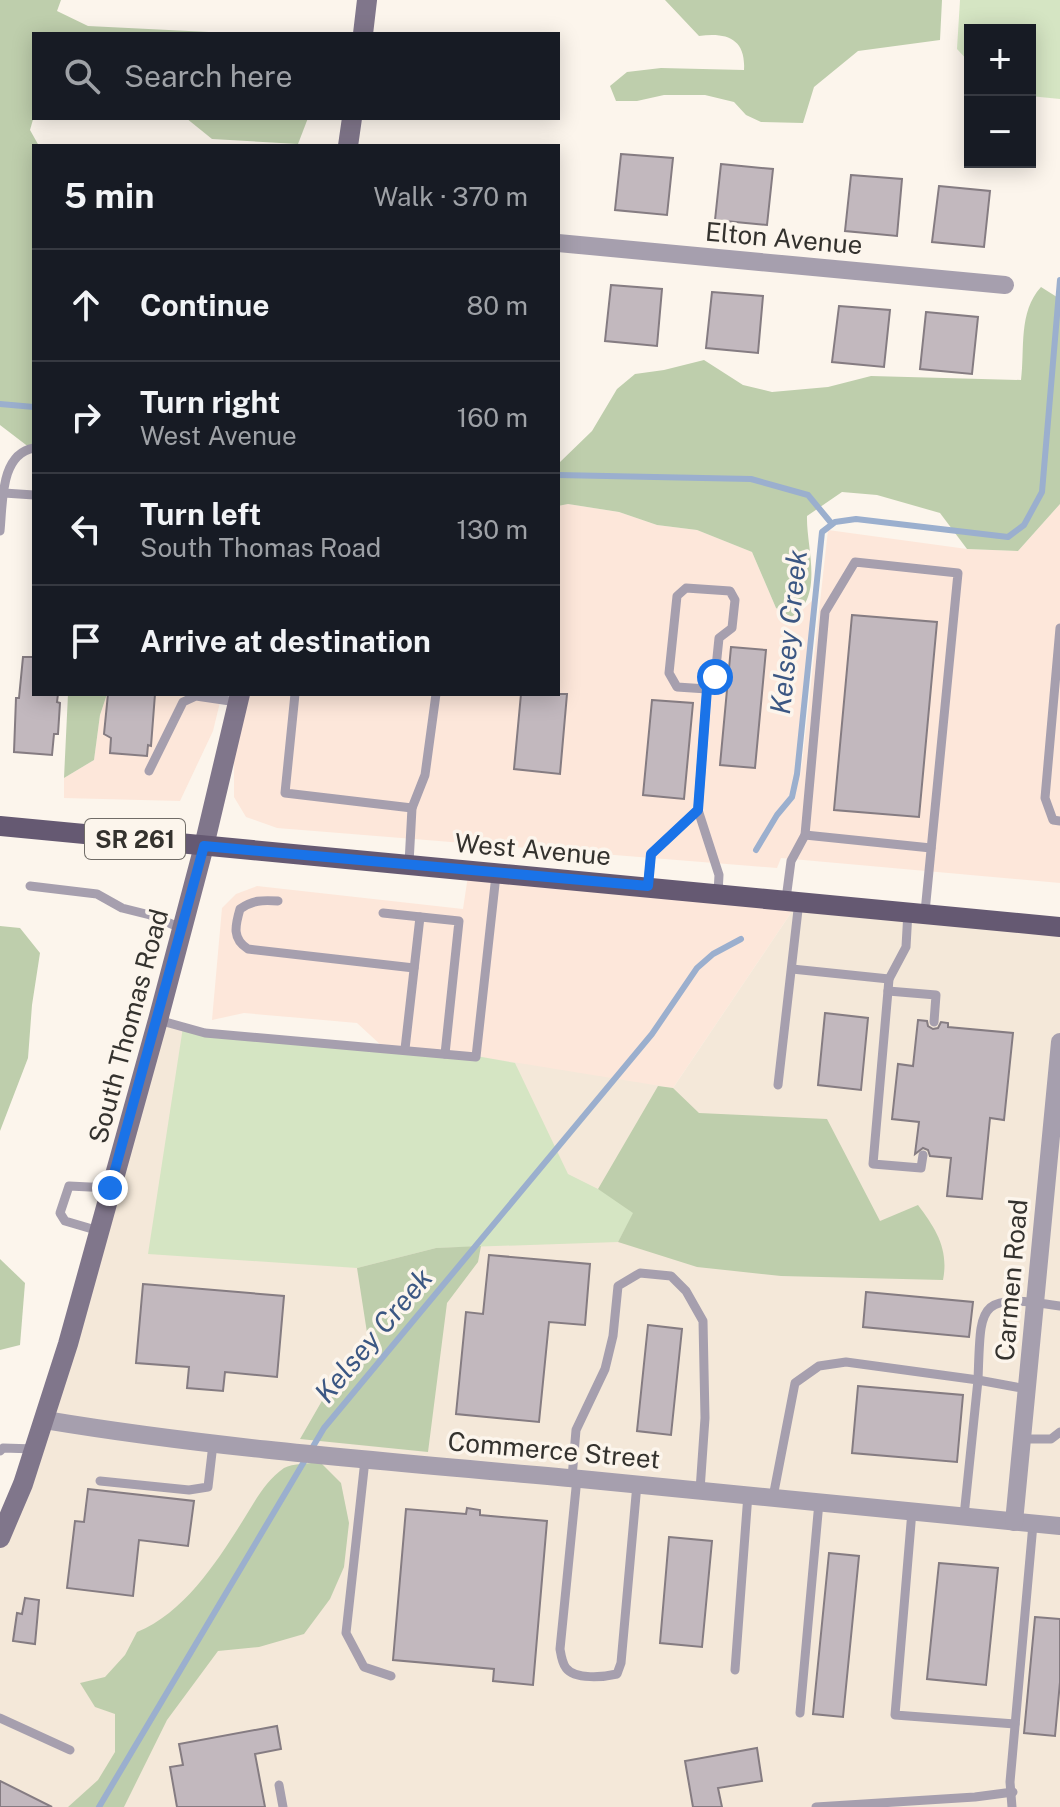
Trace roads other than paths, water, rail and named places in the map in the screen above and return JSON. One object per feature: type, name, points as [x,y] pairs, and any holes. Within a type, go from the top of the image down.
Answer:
[{"type":"main road","name":"West Avenue","points":[[0,826],[1060,927]]},
{"type":"street","points":[[363,32],[367,0]]},
{"type":"street","points":[[348,144],[352,120]]},
{"type":"street","name":"Elton Avenue","points":[[560,243],[1005,285]]},
{"type":"street","name":"South Thomas Road","points":[[0,1538],[45,1420],[99,1231],[204,846],[238,698]]},
{"type":"street","name":"Carmen Road","points":[[1024,1523],[1022,1439],[1060,1042]]},
{"type":"street","name":"Commerce Street","points":[[45,1420],[286,1452],[1060,1526]]},
{"type":"lane","points":[[0,531],[7,467],[22,450],[32,448]]},
{"type":"lane","points":[[4,493],[32,495]]},
{"type":"lane","points":[[778,1085],[792,969],[791,861],[805,835],[825,612],[855,562],[958,573],[931,848],[906,947],[889,979],[873,1164],[921,1168],[923,1155]]},
{"type":"lane","points":[[707,689],[677,687],[669,673],[677,596],[686,588],[730,591],[735,600],[732,628],[719,638],[715,677],[707,689],[698,810],[719,875],[718,893]]},
{"type":"lane","points":[[1060,628],[1045,798],[1053,820],[1060,821]]},
{"type":"lane","points":[[149,771],[183,702],[196,696],[238,698]]},
{"type":"lane","points":[[295,696],[285,793],[412,808]]},
{"type":"lane","points":[[409,863],[412,808],[425,775],[436,696]]},
{"type":"lane","points":[[648,886],[651,854],[698,810]]},
{"type":"lane","points":[[805,835],[931,848]]},
{"type":"lane","points":[[158,1020],[205,1033],[476,1057],[497,872]]},
{"type":"lane","points":[[30,886],[97,894],[122,908],[181,928]]},
{"type":"lane","points":[[278,901],[250,902],[240,909],[235,935],[239,944],[248,949],[414,968]]},
{"type":"lane","points":[[383,913],[459,921],[445,1054]]},
{"type":"lane","points":[[405,1049],[420,917]]},
{"type":"lane","points":[[792,969],[889,979]]},
{"type":"lane","points":[[888,991],[936,995],[934,1022]]},
{"type":"lane","points":[[99,1231],[65,1221],[60,1213],[69,1186],[110,1188]]},
{"type":"lane","points":[[637,1484],[621,1663],[617,1674],[573,1674],[564,1667],[560,1649],[576,1430],[605,1369],[613,1336],[618,1286],[640,1273],[671,1276],[686,1291],[703,1321],[705,1418],[700,1490]]},
{"type":"lane","points":[[964,1516],[978,1380],[980,1323],[987,1309],[998,1302],[1060,1306]]},
{"type":"lane","points":[[773,1497],[795,1383],[819,1366],[846,1362],[1027,1389]]},
{"type":"lane","points":[[1022,1439],[1051,1439],[1060,1432]]},
{"type":"lane","points":[[100,1481],[189,1490],[208,1487],[213,1444]]},
{"type":"lane","points":[[0,1451],[3,1448],[35,1449]]},
{"type":"lane","points":[[365,1460],[346,1633],[364,1667],[391,1676]]},
{"type":"lane","points":[[735,1670],[748,1494]]},
{"type":"lane","points":[[800,1713],[819,1502]]},
{"type":"lane","points":[[912,1511],[895,1715],[1015,1724]]},
{"type":"lane","points":[[1012,1807],[1010,1782],[1024,1523]]},
{"type":"lane","points":[[0,1718],[70,1750]]},
{"type":"lane","points":[[279,1785],[283,1807]]},
{"type":"lane","points":[[816,1807],[1013,1792]]},
{"type":"waterway","name":"Kelsey Creek","points":[[756,850],[792,797],[797,774],[822,532],[835,522],[856,519],[1008,537],[1024,525],[1042,492],[1060,280]]},
{"type":"waterway","points":[[0,404],[32,407]]},
{"type":"waterway","points":[[560,475],[751,479],[808,495],[832,524]]},
{"type":"waterway","name":"Kelsey Creek","points":[[99,1807],[324,1428],[652,1034],[697,968],[713,954],[741,939]]}]
